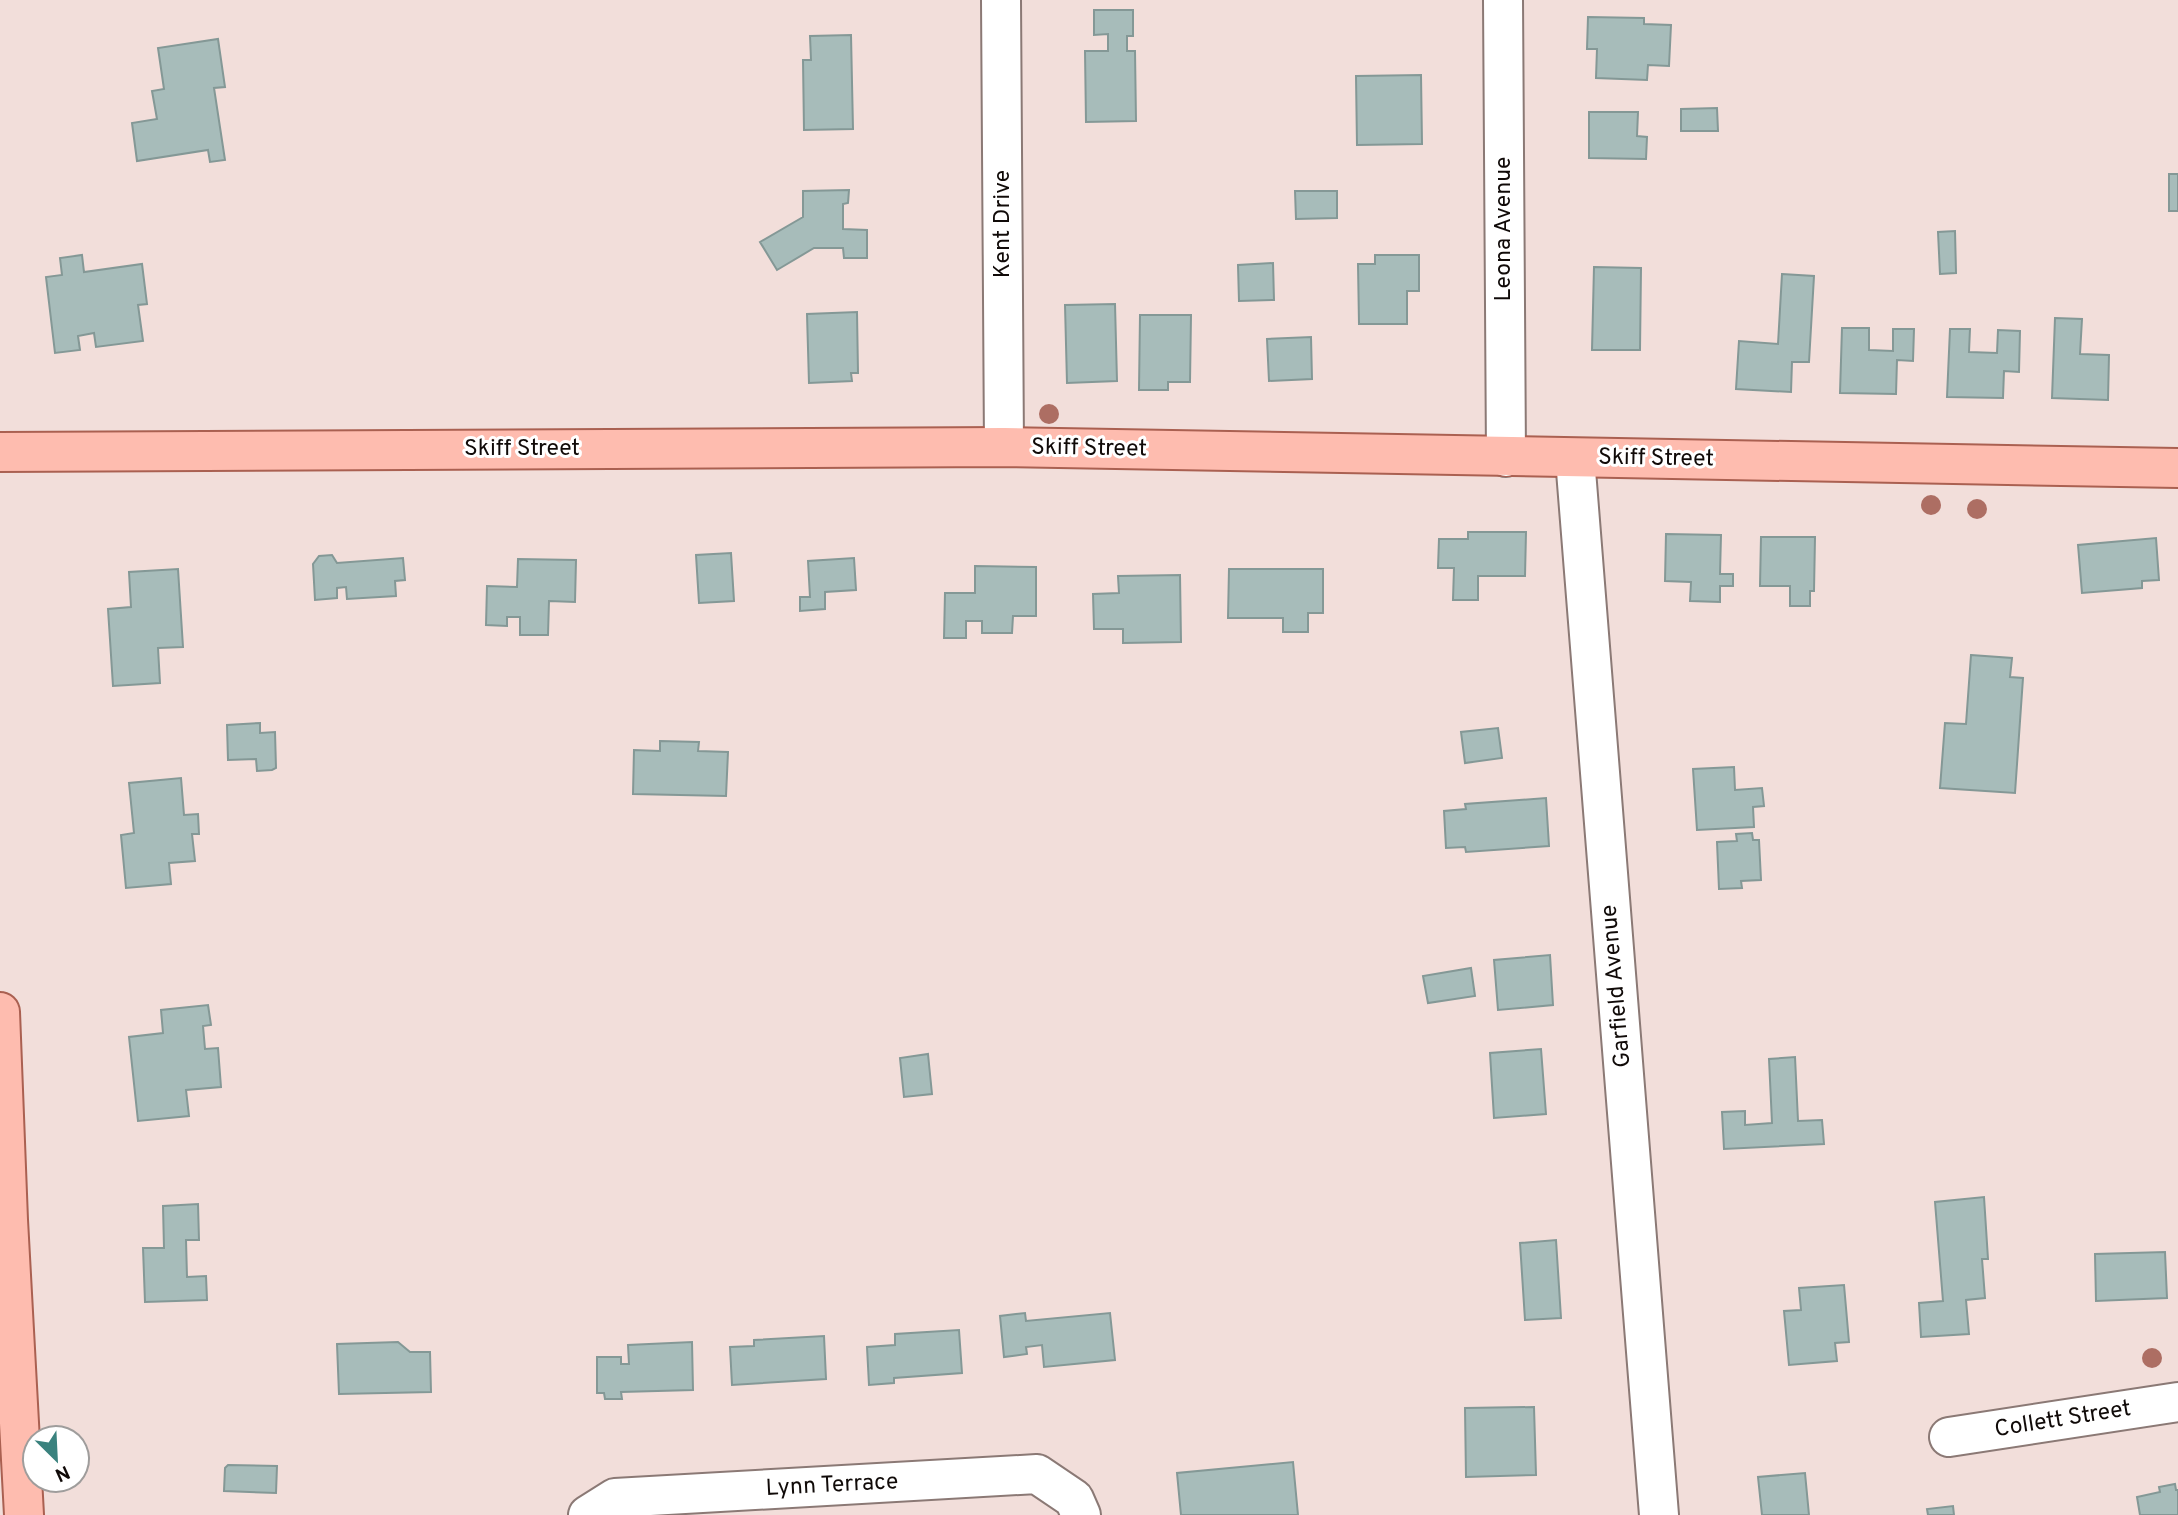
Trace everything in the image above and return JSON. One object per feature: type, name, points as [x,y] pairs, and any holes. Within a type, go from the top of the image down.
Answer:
[{"type":"main road","name":"Skiff Street","points":[[0,452],[1004,447],[2178,468]]},
{"type":"main road","points":[[0,1012],[24,1515]]},
{"type":"street","name":"Kent Drive","points":[[1001,0],[1004,447]]},
{"type":"street","name":"Leona Avenue","points":[[1503,0],[1506,457]]},
{"type":"street","name":"Garfield Avenue","points":[[1575,458],[1659,1515]]},
{"type":"street","name":"Collett Street","points":[[1949,1437],[2178,1402]]},
{"type":"street","name":"Lynn Terrace","points":[[588,1515],[615,1498],[1037,1474],[1077,1507]]},
{"type":"building","points":[[1094,10],[1133,10],[1133,36],[1127,36],[1127,51],[1135,51],[1136,121],[1086,122],[1085,51],[1108,51],[1108,34],[1094,35]]},
{"type":"building","points":[[1588,17],[1644,18],[1644,24],[1671,25],[1669,66],[1648,65],[1647,80],[1596,78],[1597,49],[1587,49]]},
{"type":"building","points":[[851,35],[853,129],[804,130],[803,60],[811,60],[810,36]]},
{"type":"building","points":[[218,39],[225,87],[214,88],[225,160],[210,162],[208,150],[137,161],[132,123],[157,119],[152,91],[164,89],[158,48]]},
{"type":"building","points":[[1421,75],[1422,144],[1357,145],[1356,76]]},
{"type":"building","points":[[1717,108],[1718,131],[1681,131],[1681,109]]},
{"type":"building","points":[[1589,112],[1638,112],[1637,136],[1647,137],[1646,159],[1589,158]]},
{"type":"building","points":[[2169,174],[2178,174],[2178,211],[2169,211]]},
{"type":"building","points":[[849,190],[848,203],[843,204],[843,229],[867,230],[867,258],[844,258],[843,248],[814,248],[777,270],[760,242],[803,217],[803,191]]},
{"type":"building","points":[[1295,191],[1337,191],[1337,218],[1296,219]]},
{"type":"building","points":[[1955,231],[1956,273],[1940,274],[1938,232]]},
{"type":"building","points":[[82,255],[84,272],[142,264],[147,304],[138,305],[143,341],[96,347],[94,333],[78,336],[80,350],[55,353],[46,277],[62,275],[60,258]]},
{"type":"building","points":[[1375,255],[1419,255],[1419,291],[1407,291],[1407,324],[1359,324],[1358,264],[1375,264]]},
{"type":"building","points":[[1273,263],[1274,300],[1239,301],[1238,265]]},
{"type":"building","points":[[1594,267],[1641,268],[1640,350],[1592,350]]},
{"type":"building","points":[[1782,274],[1814,276],[1809,362],[1792,362],[1791,392],[1736,389],[1739,341],[1778,344]]},
{"type":"building","points":[[1115,304],[1117,381],[1067,383],[1065,305]]},
{"type":"building","points":[[857,312],[858,373],[851,373],[852,381],[809,383],[807,314]]},
{"type":"building","points":[[1140,315],[1191,315],[1190,382],[1168,382],[1168,390],[1139,390]]},
{"type":"building","points":[[2055,318],[2082,319],[2080,354],[2109,355],[2108,400],[2052,398]]},
{"type":"building","points":[[1842,328],[1869,328],[1869,350],[1893,351],[1893,329],[1914,329],[1913,361],[1897,360],[1896,394],[1840,393]]},
{"type":"building","points":[[1950,329],[1970,329],[1969,352],[1997,353],[1998,330],[2020,331],[2019,372],[2004,371],[2003,398],[1947,397]]},
{"type":"building","points":[[1311,337],[1312,379],[1269,381],[1267,339]]},
{"type":"building","points":[[1468,532],[1526,532],[1525,576],[1478,576],[1478,600],[1453,600],[1454,568],[1438,568],[1439,539],[1468,539]]},
{"type":"building","points":[[1666,534],[1721,535],[1720,574],[1733,574],[1733,586],[1720,586],[1720,602],[1690,601],[1691,582],[1665,581]]},
{"type":"building","points":[[1761,537],[1815,537],[1814,591],[1810,591],[1810,606],[1790,606],[1790,586],[1760,586]]},
{"type":"building","points":[[2156,538],[2159,580],[2142,581],[2142,588],[2082,593],[2078,545]]},
{"type":"building","points":[[731,553],[734,601],[699,603],[696,555]]},
{"type":"building","points":[[332,555],[337,563],[403,558],[405,580],[395,581],[396,596],[347,599],[346,587],[337,588],[337,598],[315,600],[313,564],[319,556]]},
{"type":"building","points":[[854,558],[856,590],[825,592],[825,609],[800,611],[800,597],[810,597],[808,561]]},
{"type":"building","points":[[518,559],[576,560],[575,602],[549,601],[548,635],[520,635],[520,617],[507,617],[507,626],[486,625],[487,586],[517,587]]},
{"type":"building","points":[[975,566],[1036,567],[1036,616],[1013,616],[1012,633],[982,633],[982,621],[966,621],[966,638],[944,638],[945,593],[975,593]]},
{"type":"building","points":[[178,569],[183,647],[158,648],[160,683],[113,686],[108,609],[131,607],[129,572]]},
{"type":"building","points":[[1229,569],[1323,569],[1323,613],[1308,613],[1308,632],[1283,632],[1283,618],[1228,618]]},
{"type":"building","points":[[1180,575],[1181,642],[1123,643],[1123,629],[1094,629],[1093,594],[1119,593],[1118,576]]},
{"type":"building","points":[[1971,655],[2012,658],[2010,677],[2023,678],[2015,793],[1940,788],[1945,723],[1966,724]]},
{"type":"building","points":[[260,723],[260,733],[275,732],[276,768],[257,771],[256,759],[228,760],[227,725]]},
{"type":"building","points":[[1498,728],[1502,758],[1465,763],[1461,732]]},
{"type":"building","points":[[660,741],[699,742],[698,751],[728,752],[726,796],[633,794],[634,750],[660,751]]},
{"type":"building","points":[[1734,767],[1735,790],[1762,788],[1764,806],[1753,807],[1754,827],[1697,830],[1693,769]]},
{"type":"building","points":[[181,778],[184,815],[198,814],[199,834],[192,834],[195,861],[169,863],[171,884],[126,888],[121,835],[134,833],[129,783]]},
{"type":"building","points":[[1546,798],[1549,846],[1466,852],[1465,847],[1446,848],[1444,811],[1466,809],[1465,804]]},
{"type":"building","points":[[1752,833],[1753,840],[1759,840],[1761,880],[1741,881],[1742,888],[1719,889],[1717,842],[1737,841],[1736,834]]},
{"type":"building","points":[[1550,955],[1553,1005],[1498,1010],[1494,960]]},
{"type":"building","points":[[1471,968],[1475,996],[1428,1003],[1423,976]]},
{"type":"building","points":[[208,1005],[211,1025],[203,1026],[205,1049],[218,1048],[221,1087],[186,1090],[189,1116],[138,1121],[129,1037],[163,1033],[161,1010]]},
{"type":"building","points":[[1541,1049],[1546,1114],[1494,1118],[1490,1053]]},
{"type":"building","points":[[928,1054],[932,1094],[904,1097],[900,1058]]},
{"type":"building","points":[[1795,1057],[1798,1121],[1822,1120],[1824,1144],[1724,1149],[1722,1112],[1745,1111],[1745,1125],[1772,1123],[1769,1059]]},
{"type":"building","points":[[1984,1197],[1988,1259],[1982,1259],[1985,1298],[1966,1300],[1969,1334],[1921,1337],[1919,1303],[1943,1301],[1935,1202]]},
{"type":"building","points":[[198,1204],[199,1240],[186,1240],[187,1277],[206,1276],[207,1300],[145,1302],[143,1248],[164,1248],[163,1206]]},
{"type":"building","points":[[1556,1240],[1561,1318],[1525,1320],[1520,1243]]},
{"type":"building","points":[[2165,1252],[2167,1298],[2096,1301],[2095,1254]]},
{"type":"building","points":[[1844,1285],[1849,1342],[1835,1343],[1837,1361],[1789,1365],[1784,1311],[1801,1310],[1799,1288]]},
{"type":"building","points":[[1025,1313],[1026,1321],[1110,1313],[1115,1360],[1044,1367],[1042,1345],[1026,1347],[1027,1354],[1004,1357],[1000,1316]]},
{"type":"building","points":[[959,1330],[962,1373],[894,1378],[894,1383],[869,1385],[867,1347],[895,1345],[895,1334]]},
{"type":"building","points":[[824,1336],[826,1379],[732,1385],[730,1347],[754,1346],[754,1340]]},
{"type":"building","points":[[398,1342],[410,1352],[430,1352],[431,1392],[339,1394],[337,1344]]},
{"type":"building","points":[[692,1342],[693,1390],[621,1392],[622,1399],[605,1399],[604,1393],[597,1393],[597,1357],[621,1357],[621,1364],[629,1364],[628,1345]]},
{"type":"building","points":[[1534,1407],[1536,1475],[1466,1477],[1465,1408]]},
{"type":"building","points":[[1293,1462],[1298,1515],[1181,1515],[1177,1473]]},
{"type":"building","points":[[228,1465],[277,1466],[276,1493],[224,1491],[225,1468]]},
{"type":"building","points":[[1805,1473],[1809,1515],[1762,1515],[1758,1477]]},
{"type":"building","points":[[2175,1484],[2178,1490],[2178,1515],[2140,1515],[2137,1497],[2160,1492],[2159,1487]]},
{"type":"building","points":[[1953,1506],[1954,1515],[1928,1515],[1927,1509]]}]
